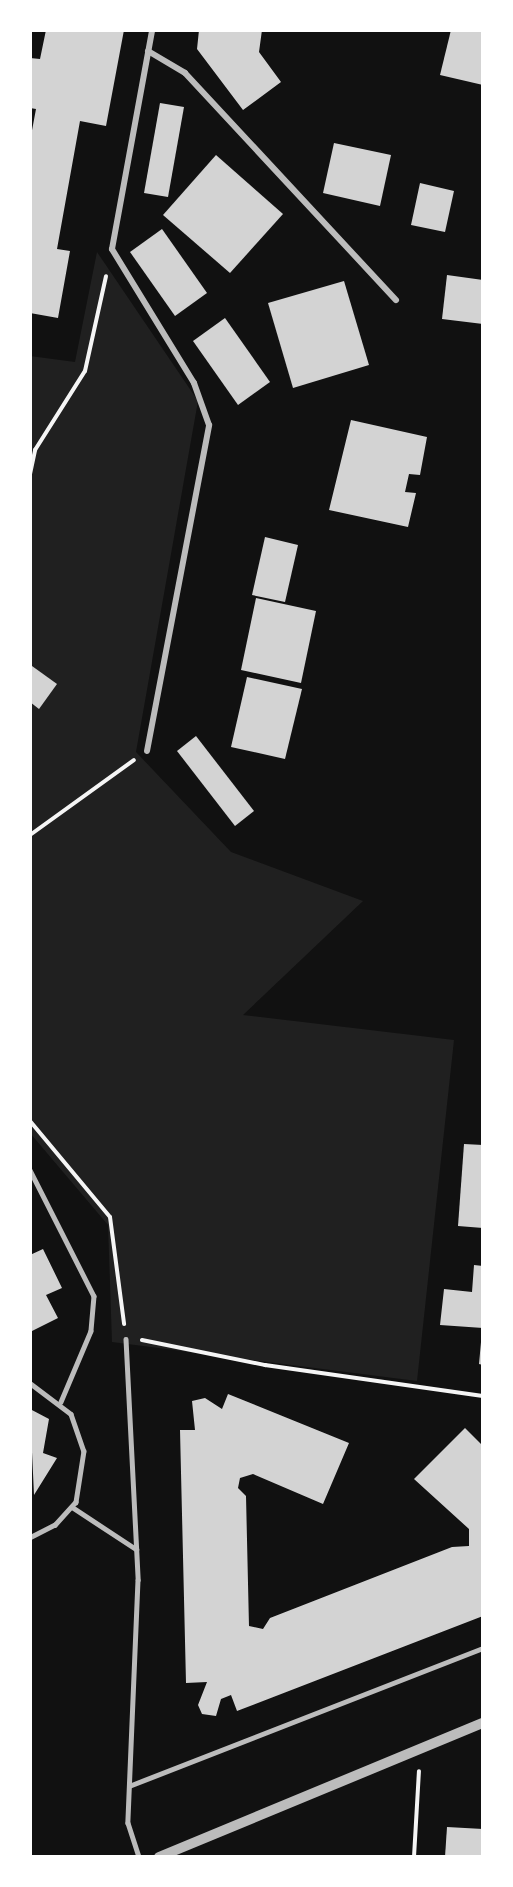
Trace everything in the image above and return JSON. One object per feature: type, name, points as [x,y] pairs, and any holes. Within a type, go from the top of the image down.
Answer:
[{"type":"street","points":[[147,751],[209,425],[194,383],[112,249],[152,30]]},
{"type":"street","points":[[148,51],[185,73],[396,300]]},
{"type":"street","points":[[159,1857],[420,1747],[483,1723]]},
{"type":"lane","points":[[30,1170],[94,1296],[91,1331],[61,1402]]},
{"type":"lane","points":[[126,1339],[136,1549],[128,1823],[139,1857]]},
{"type":"lane","points":[[30,1383],[61,1402],[78,1425],[84,1451],[82,1486],[72,1507],[30,1538]]},
{"type":"lane","points":[[72,1507],[136,1549]]},
{"type":"lane","points":[[129,1786],[483,1648]]},
{"type":"path","points":[[30,474],[35,450],[85,371],[112,249]]},
{"type":"path","points":[[30,836],[147,751]]},
{"type":"path","points":[[30,1121],[110,1217],[126,1339],[483,1396]]},
{"type":"path","points":[[414,1857],[420,1747]]},
{"type":"shaded area","points":[[97,252],[198,401],[136,752],[231,852],[363,901],[243,1015],[454,1040],[417,1381],[112,1342],[108,1225],[30,1133],[30,356],[75,362]]},
{"type":"building","points":[[46,30],[124,30],[106,126],[80,121],[57,249],[70,251],[58,318],[30,313],[30,141],[36,109],[30,108],[30,58],[40,59]]},
{"type":"building","points":[[199,30],[262,30],[259,52],[281,82],[243,110],[197,49]]},
{"type":"building","points":[[451,30],[483,30],[483,85],[440,75]]},
{"type":"building","points":[[160,103],[184,107],[168,197],[144,193]]},
{"type":"building","points":[[334,143],[391,155],[380,206],[323,193]]},
{"type":"building","points":[[216,155],[283,214],[230,273],[163,215]]},
{"type":"building","points":[[420,183],[454,191],[445,232],[411,225]]},
{"type":"building","points":[[162,229],[207,293],[175,316],[130,252]]},
{"type":"building","points":[[447,275],[483,280],[483,324],[442,319]]},
{"type":"building","points":[[344,281],[369,365],[293,388],[268,303]]},
{"type":"building","points":[[225,318],[270,382],[238,405],[193,341]]},
{"type":"building","points":[[351,420],[427,437],[420,475],[409,474],[405,492],[416,493],[408,527],[329,510]]},
{"type":"building","points":[[265,537],[298,545],[285,602],[252,595]]},
{"type":"building","points":[[256,598],[316,611],[301,683],[241,670]]},
{"type":"building","points":[[32,666],[57,684],[39,709],[30,702]]},
{"type":"building","points":[[247,677],[302,689],[285,759],[231,747]]},
{"type":"building","points":[[196,736],[254,811],[235,826],[177,751]]},
{"type":"building","points":[[464,1144],[483,1145],[483,1228],[458,1226]]},
{"type":"building","points":[[43,1249],[62,1288],[46,1295],[58,1318],[30,1332],[30,1255]]},
{"type":"building","points":[[474,1265],[483,1266],[483,1328],[440,1325],[444,1289],[472,1292]]},
{"type":"building","points":[[481,1342],[483,1342],[483,1365],[479,1364]]},
{"type":"building","points":[[228,1394],[349,1443],[323,1504],[253,1474],[240,1478],[238,1488],[246,1496],[249,1626],[263,1629],[270,1618],[452,1547],[469,1546],[469,1529],[414,1479],[465,1428],[483,1446],[483,1616],[237,1711],[231,1695],[221,1699],[216,1716],[202,1714],[198,1705],[207,1682],[186,1683],[180,1430],[195,1430],[192,1401],[205,1398],[222,1409]]},
{"type":"building","points":[[30,1409],[49,1419],[43,1453],[57,1458],[34,1495]]},
{"type":"building","points":[[447,1827],[483,1829],[483,1857],[445,1857]]}]
